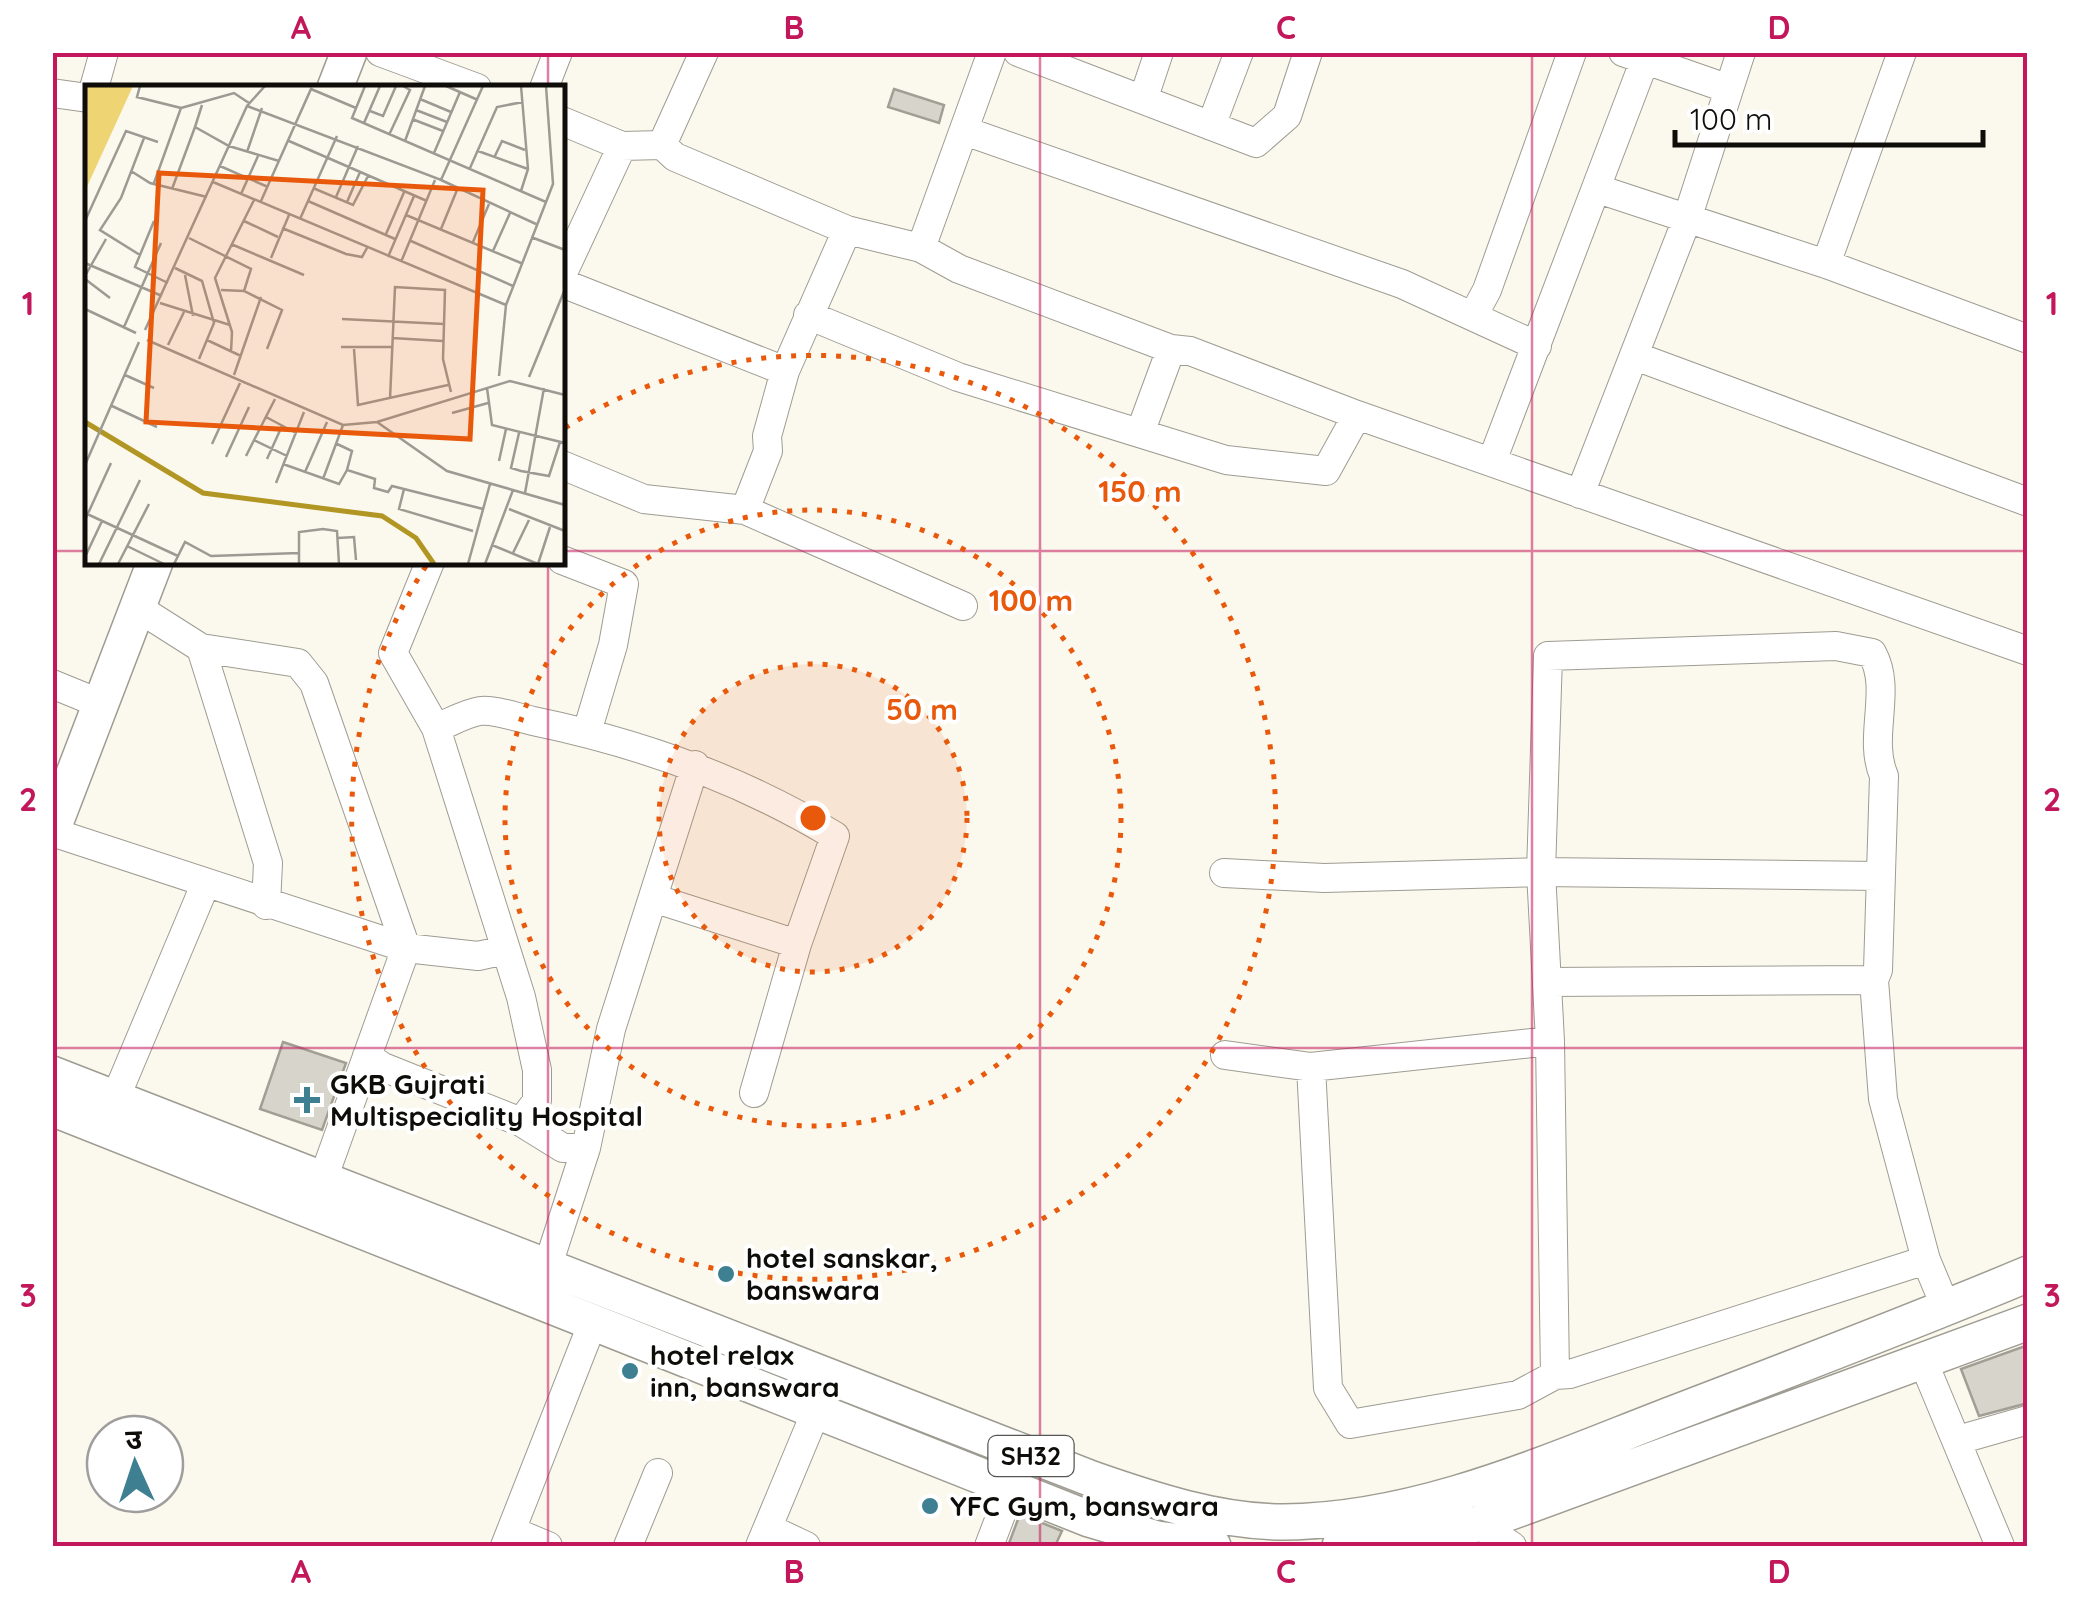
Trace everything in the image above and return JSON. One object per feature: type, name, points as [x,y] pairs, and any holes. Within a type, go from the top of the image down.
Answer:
[{"type":"main road","points":[[337,85],[349,52]]},
{"type":"main road","points":[[52,832],[60,790],[101,704],[154,565]]},
{"type":"main road","name":"SH32","points":[[52,1074],[1092,1480],[1151,1500],[1282,1522],[1351,1516],[1464,1490],[2028,1274]]},
{"type":"main road","name":"SH32","points":[[52,1108],[1089,1519],[1156,1543],[1213,1546]]},
{"type":"main road","points":[[1340,1546],[1478,1524],[2028,1322]]},
{"type":"street","points":[[95,85],[104,52]]},
{"type":"street","points":[[380,52],[469,85]]},
{"type":"street","points":[[545,85],[558,52]]},
{"type":"street","points":[[921,248],[992,52]]},
{"type":"street","points":[[1018,52],[1256,143],[1287,116],[1308,52]]},
{"type":"street","points":[[1144,97],[1160,52]]},
{"type":"street","points":[[1212,126],[1239,52]]},
{"type":"street","points":[[1473,316],[1486,290],[1572,52]]},
{"type":"street","points":[[1580,494],[1688,219],[1741,52]]},
{"type":"street","points":[[1826,264],[1902,52]]},
{"type":"street","points":[[662,146],[701,54]]},
{"type":"street","points":[[1492,461],[1598,188],[1633,57],[1730,90]]},
{"type":"street","points":[[52,92],[85,98]]},
{"type":"street","points":[[565,121],[622,146],[662,146],[675,157],[847,230],[921,248],[959,270],[1171,349],[1190,351],[1356,415],[2028,651]]},
{"type":"street","points":[[966,131],[1249,227],[1473,316],[1537,346]]},
{"type":"street","points":[[565,269],[622,146]]},
{"type":"street","points":[[1598,188],[1826,264],[2028,339]]},
{"type":"street","points":[[746,510],[768,450],[767,436],[785,371],[847,230]]},
{"type":"street","points":[[565,284],[785,371]]},
{"type":"street","points":[[808,315],[958,377],[1226,460],[1326,472],[1356,415]]},
{"type":"street","points":[[1140,433],[1171,349]]},
{"type":"street","points":[[1636,356],[2028,502]]},
{"type":"street","points":[[565,466],[644,499],[746,510],[963,606]]},
{"type":"street","points":[[565,561],[624,584],[612,645],[586,732]]},
{"type":"street","points":[[429,565],[393,653],[436,728],[505,950],[537,1070],[537,1100],[521,1122]]},
{"type":"street","points":[[138,608],[201,648],[298,663],[314,682],[406,948],[323,1179]]},
{"type":"street","points":[[1556,1374],[1550,1040],[1541,872],[1548,656],[1836,646],[1872,653],[1881,669],[1878,762],[1884,776],[1878,970],[1874,980],[1883,1098],[1926,1260],[1946,1308]]},
{"type":"street","points":[[201,648],[268,863],[266,905]]},
{"type":"street","points":[[52,684],[101,704]]},
{"type":"street","points":[[436,728],[481,710],[586,732],[695,765],[764,802],[784,806],[835,836],[797,944],[754,1092]]},
{"type":"street","points":[[547,1268],[586,1148],[611,1030],[695,765]]},
{"type":"street","points":[[52,832],[406,948],[478,956],[505,950]]},
{"type":"street","points":[[1224,873],[1324,878],[1541,872],[1878,876]]},
{"type":"street","points":[[115,1099],[205,884]]},
{"type":"street","points":[[652,898],[797,944]]},
{"type":"street","points":[[1548,982],[1874,980]]},
{"type":"street","points":[[1224,1054],[1311,1067],[1550,1040]]},
{"type":"street","points":[[367,1056],[383,1067],[521,1122],[563,1148],[586,1148]]},
{"type":"street","points":[[1311,1067],[1328,1388],[1350,1424],[1518,1395],[1556,1374],[1570,1374],[1926,1260]]},
{"type":"street","points":[[548,1546],[509,1539],[593,1322]]},
{"type":"street","points":[[1924,1361],[2000,1546]]},
{"type":"street","points":[[806,1546],[764,1538],[817,1410]]},
{"type":"street","points":[[1958,1440],[2028,1420]]},
{"type":"street","points":[[628,1546],[658,1474]]},
{"type":"street","points":[[988,1546],[1012,1486]]},
{"type":"street","points":[[1478,1524],[1512,1546]]},
{"type":"building","points":[[894,89],[944,105],[939,123],[888,107]]},
{"type":"building","points":[[283,1042],[346,1063],[322,1130],[260,1109]]},
{"type":"building","points":[[2028,1345],[2028,1403],[1979,1416],[1961,1369]]},
{"type":"building","points":[[1020,1514],[1062,1531],[1055,1546],[1008,1546]]},
{"type":"place","name":"GKB Gujrati Multispeciality Hospital","points":[[307,1100]]},
{"type":"place","name":"hotel sanskar, banswara","points":[[726,1274]]},
{"type":"place","name":"hotel relax inn, banswara","points":[[630,1371]]},
{"type":"place","name":"YFC Gym, banswara","points":[[930,1506]]}]
